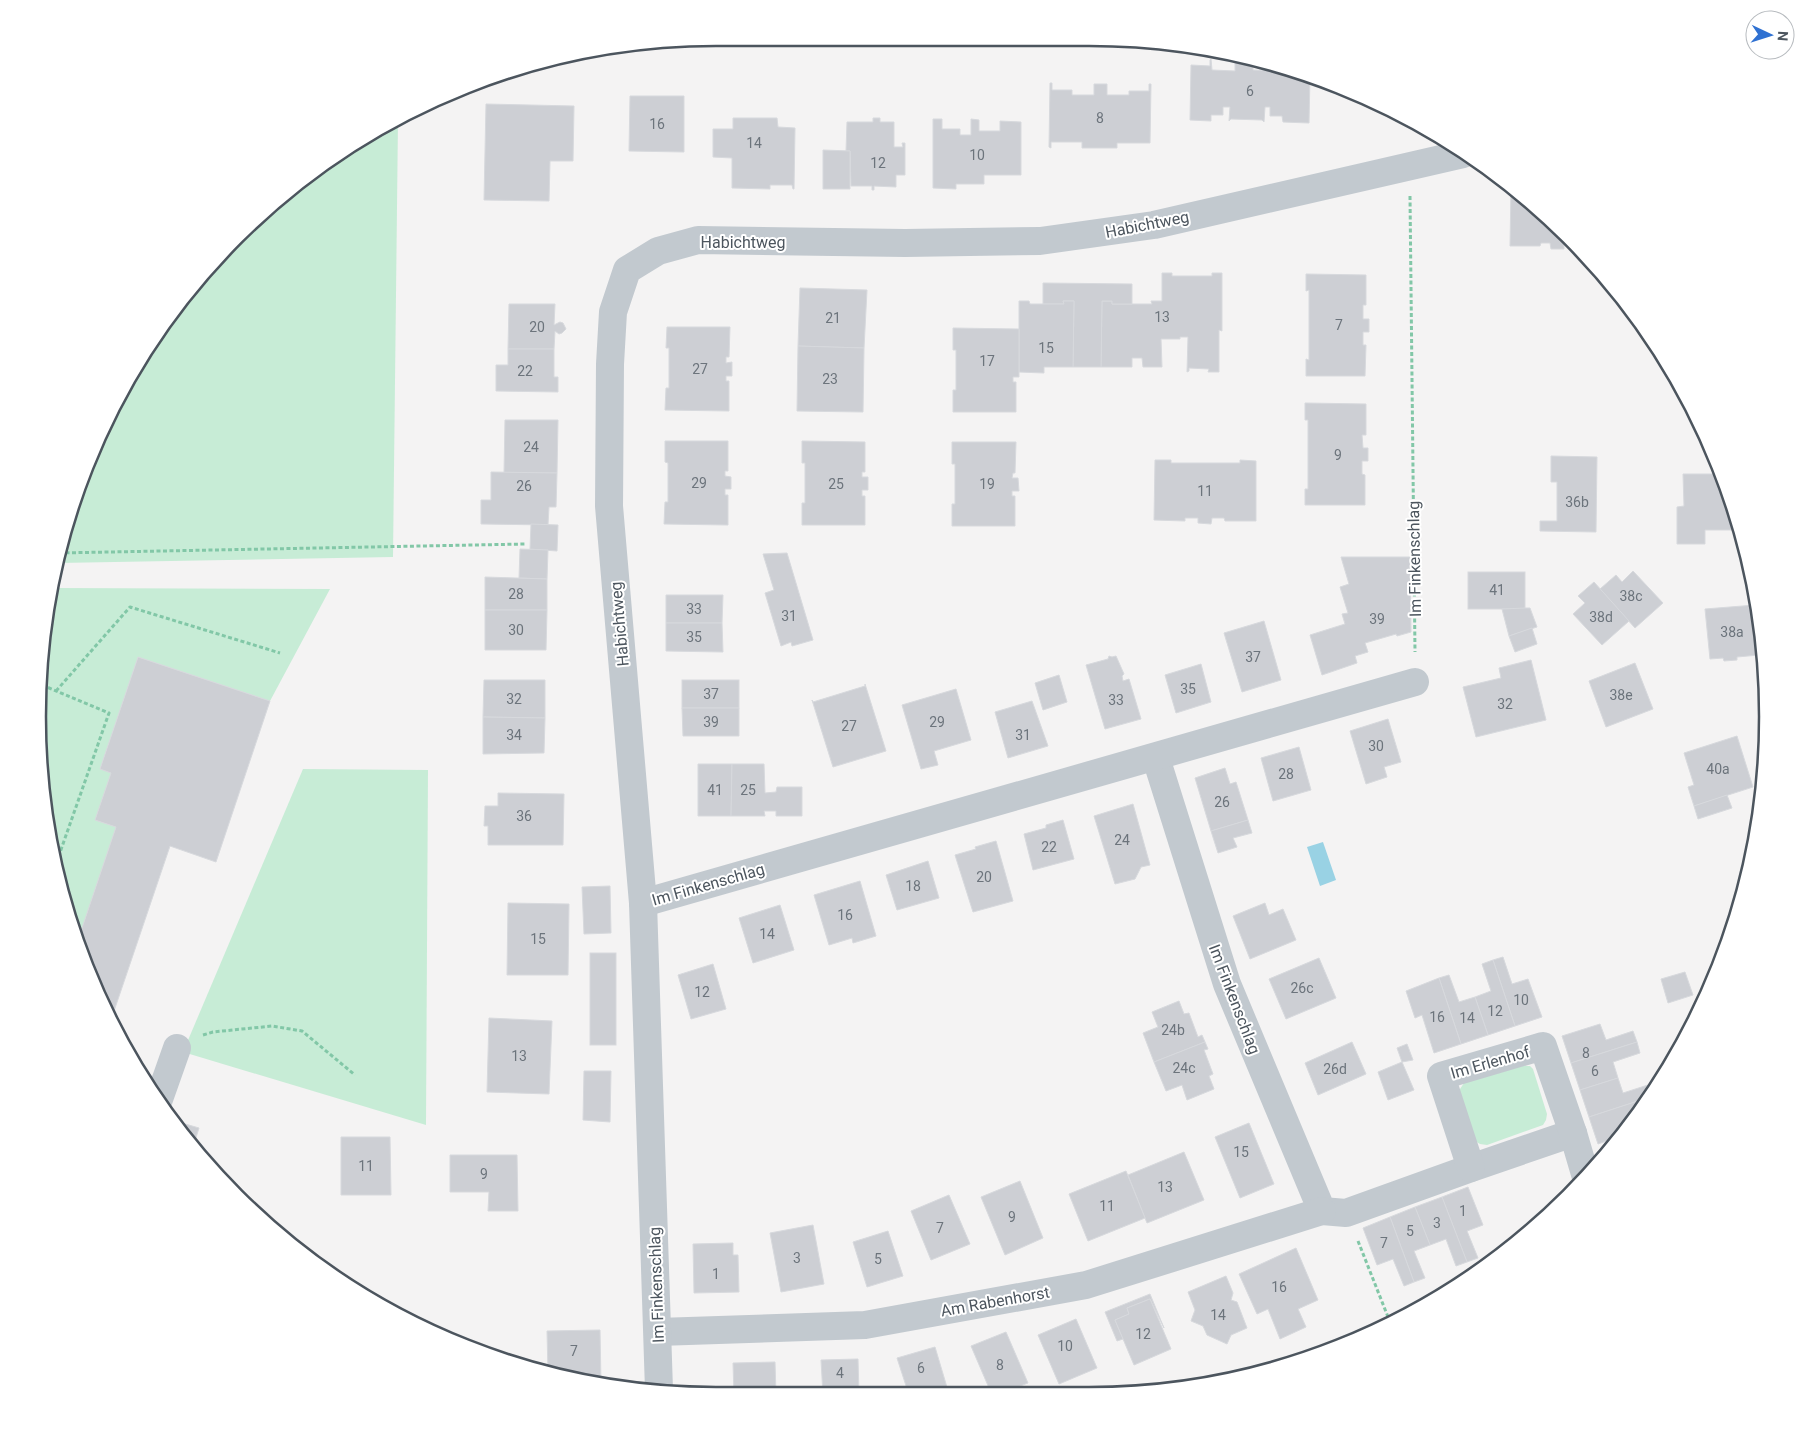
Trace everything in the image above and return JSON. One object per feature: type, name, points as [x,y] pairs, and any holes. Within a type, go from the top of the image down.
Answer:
[{"type":"street","name":"Habichtweg","points":[[643,903],[609,506],[610,364],[613,312],[627,270],[658,251],[698,240],[905,243],[1040,242],[1154,225],[1456,156]]},
{"type":"street","name":"Im Finkenschlag","points":[[659,1384],[643,903],[1156,758],[1415,682]]},
{"type":"street","name":"Im Finkenschlag","points":[[1156,758],[1227,984],[1334,1212]]},
{"type":"street","name":"Im Erlenhof","points":[[1471,1168],[1441,1076],[1543,1046],[1584,1167]]},
{"type":"street","points":[[161,1092],[177,1048]]},
{"type":"street","points":[[1334,1212],[1573,1133]]},
{"type":"street","name":"Am Rabenhorst","points":[[658,1332],[865,1325],[1086,1285],[1334,1212]]},
{"type":"path","name":"Im Finkenschlag","points":[[1410,166],[1415,682]]},
{"type":"path","points":[[67,553],[526,544]]},
{"type":"path","points":[[56,691],[130,608],[280,653]]},
{"type":"path","points":[[47,687],[109,713],[60,850]]},
{"type":"path","points":[[177,1048],[192,1038],[213,1032],[272,1026],[302,1030],[355,1075]]},
{"type":"path","points":[[1334,1212],[1387,1317]]},
{"type":"green space","points":[[398,127],[393,557],[64,563],[82,501],[97,460],[115,420],[159,344],[185,308],[243,243],[275,213],[308,185],[344,159]]},
{"type":"green space","points":[[59,588],[330,589],[270,701],[138,657],[100,769],[111,773],[95,820],[116,827],[81,930],[69,890],[59,847],[52,804],[48,760],[46,716],[48,673],[52,629]]},
{"type":"green space","points":[[303,769],[428,770],[426,1125],[183,1052]]},
{"type":"green space","points":[[1522,1066],[1530,1066],[1533,1069],[1547,1114],[1546,1120],[1543,1125],[1487,1145],[1480,1144],[1475,1141],[1459,1094],[1460,1089],[1464,1083]]},
{"type":"water","points":[[1323,842],[1336,880],[1320,886],[1307,847]]},
{"type":"building","points":[[1210,60],[1212,70],[1235,71],[1235,63],[1253,67],[1253,70],[1267,71],[1310,84],[1309,123],[1283,122],[1282,116],[1270,116],[1270,107],[1265,107],[1264,122],[1262,120],[1231,119],[1229,121],[1230,107],[1223,107],[1223,115],[1211,115],[1211,121],[1190,120],[1191,65],[1210,66]]},
{"type":"building","points":[[1050,83],[1052,83],[1052,90],[1072,90],[1072,95],[1094,95],[1094,84],[1107,84],[1107,95],[1129,95],[1129,91],[1149,91],[1149,84],[1151,84],[1150,143],[1117,143],[1117,148],[1082,148],[1082,142],[1051,142],[1051,148],[1049,147]]},
{"type":"building","points":[[630,96],[684,96],[684,152],[629,151]]},
{"type":"building","points":[[486,104],[574,106],[573,161],[550,161],[549,201],[484,200]]},
{"type":"building","points":[[733,118],[777,118],[778,127],[795,128],[794,189],[792,185],[770,185],[770,189],[732,188],[732,158],[713,157],[713,129],[733,129]]},
{"type":"building","points":[[873,118],[880,118],[880,122],[894,122],[894,147],[903,147],[902,143],[905,143],[905,175],[896,175],[896,187],[874,186],[874,190],[872,190],[872,186],[851,186],[850,151],[846,151],[847,122],[873,122]]},
{"type":"building","points":[[933,119],[942,119],[942,129],[960,129],[960,135],[971,135],[971,119],[979,120],[979,131],[1000,131],[1000,121],[1021,122],[1021,175],[984,175],[984,184],[956,184],[956,189],[933,188]]},
{"type":"building","points":[[823,150],[850,151],[850,189],[823,189]]},
{"type":"building","points":[[1511,197],[1562,243],[1564,249],[1551,249],[1550,243],[1541,243],[1540,246],[1510,246]]},
{"type":"building","points":[[1162,273],[1172,273],[1172,276],[1212,276],[1212,273],[1222,273],[1222,331],[1219,330],[1219,372],[1208,372],[1209,369],[1189,368],[1187,372],[1188,337],[1161,339],[1162,367],[1143,367],[1142,358],[1132,358],[1132,367],[1101,367],[1102,301],[1112,301],[1112,304],[1152,304],[1151,301],[1162,301]]},
{"type":"building","points":[[1306,274],[1366,275],[1366,305],[1363,305],[1363,319],[1369,319],[1369,332],[1363,332],[1363,345],[1366,345],[1365,376],[1306,376],[1306,359],[1309,360],[1309,290],[1306,291]]},
{"type":"building","points":[[1043,283],[1132,284],[1132,304],[1112,304],[1112,301],[1102,301],[1101,367],[1073,367],[1074,301],[1063,301],[1064,304],[1043,304]]},
{"type":"building","points":[[800,288],[867,290],[864,348],[798,346]]},
{"type":"building","points":[[1019,301],[1029,301],[1030,304],[1064,304],[1063,301],[1074,301],[1073,367],[1044,367],[1044,373],[1019,372]]},
{"type":"building","points":[[509,304],[555,304],[554,325],[560,322],[563,323],[566,329],[559,334],[555,331],[554,349],[508,349]]},
{"type":"building","points":[[667,327],[730,327],[729,357],[726,357],[726,363],[732,362],[732,376],[726,376],[726,381],[729,381],[729,411],[665,410],[666,388],[669,388],[669,348],[666,348]]},
{"type":"building","points":[[953,328],[1019,329],[1019,377],[1013,377],[1013,382],[1016,382],[1016,412],[953,412],[953,390],[956,390],[956,350],[953,350]]},
{"type":"building","points":[[798,346],[864,348],[863,412],[797,411]]},
{"type":"building","points":[[508,349],[554,349],[554,377],[558,377],[558,392],[496,391],[496,365],[508,365]]},
{"type":"building","points":[[1305,403],[1366,404],[1366,435],[1362,435],[1363,448],[1368,448],[1368,461],[1362,461],[1362,474],[1365,475],[1365,505],[1305,505],[1305,489],[1308,489],[1308,420],[1305,420]]},
{"type":"building","points":[[505,420],[558,420],[557,473],[504,473]]},
{"type":"building","points":[[665,441],[728,441],[728,471],[725,471],[725,476],[731,477],[731,489],[725,489],[725,495],[728,495],[728,525],[664,524],[665,502],[668,502],[668,463],[665,462]]},
{"type":"building","points":[[802,441],[865,442],[865,472],[862,472],[862,477],[868,477],[868,490],[862,490],[862,496],[865,496],[865,525],[802,525],[802,503],[805,503],[805,463],[802,463]]},
{"type":"building","points":[[952,442],[1016,442],[1015,473],[1013,473],[1012,478],[1018,478],[1019,491],[1012,491],[1012,496],[1015,496],[1015,526],[952,526],[952,504],[955,504],[955,464],[952,464]]},
{"type":"building","points":[[1551,456],[1597,457],[1596,532],[1540,531],[1540,521],[1557,521],[1557,482],[1551,482]]},
{"type":"building","points":[[1155,460],[1171,460],[1171,463],[1240,463],[1240,460],[1256,461],[1256,521],[1225,521],[1224,518],[1212,518],[1211,524],[1198,523],[1198,518],[1185,518],[1185,521],[1154,520]]},
{"type":"building","points":[[491,472],[557,473],[556,507],[549,507],[548,525],[481,524],[481,500],[491,500]]},
{"type":"building","points":[[1683,474],[1713,474],[1732,530],[1705,530],[1705,544],[1677,544],[1677,507],[1684,506]]},
{"type":"building","points":[[531,524],[558,525],[557,551],[530,549]]},
{"type":"building","points":[[520,549],[548,550],[547,579],[519,578]]},
{"type":"building","points":[[787,553],[813,640],[792,646],[791,642],[781,646],[765,593],[774,590],[763,554]]},
{"type":"building","points":[[1341,557],[1410,557],[1411,632],[1397,636],[1396,634],[1365,643],[1368,652],[1355,656],[1357,663],[1322,675],[1310,635],[1345,624],[1342,614],[1348,613],[1340,587],[1349,584]]},
{"type":"building","points":[[1633,571],[1663,603],[1635,628],[1600,589],[1616,575],[1622,582]]},
{"type":"building","points":[[1468,572],[1525,572],[1525,609],[1468,609]]},
{"type":"building","points":[[485,577],[547,579],[547,610],[485,610]]},
{"type":"building","points":[[1594,582],[1629,621],[1602,645],[1573,614],[1585,603],[1578,596]]},
{"type":"building","points":[[666,595],[723,595],[722,623],[666,623]]},
{"type":"building","points":[[1749,605],[1755,655],[1737,657],[1737,660],[1710,659],[1705,609]]},
{"type":"building","points":[[1530,608],[1537,627],[1509,636],[1502,609]]},
{"type":"building","points":[[485,610],[547,610],[546,650],[485,650]]},
{"type":"building","points":[[1264,621],[1281,680],[1242,692],[1224,633]]},
{"type":"building","points":[[666,623],[722,623],[723,652],[666,651]]},
{"type":"building","points":[[1532,628],[1537,644],[1515,652],[1509,636]]},
{"type":"building","points":[[1109,656],[1116,656],[1124,674],[1122,676],[1123,681],[1129,679],[1141,719],[1105,729],[1086,665],[1108,659]]},
{"type":"building","points":[[138,657],[270,701],[216,862],[170,846],[114,1011],[97,973],[81,930],[116,827],[95,820],[111,773],[100,769]]},
{"type":"building","points":[[1531,660],[1546,720],[1476,737],[1463,687],[1501,678],[1499,668]]},
{"type":"building","points":[[1635,663],[1653,709],[1606,727],[1589,681]]},
{"type":"building","points":[[1201,664],[1211,702],[1176,713],[1165,675]]},
{"type":"building","points":[[1059,675],[1067,702],[1043,710],[1035,683]]},
{"type":"building","points":[[484,680],[545,680],[545,718],[483,717]]},
{"type":"building","points":[[682,680],[739,680],[739,708],[682,708]]},
{"type":"building","points":[[865,684],[886,751],[833,767],[812,700],[813,702],[865,686]]},
{"type":"building","points":[[956,689],[971,740],[934,751],[938,765],[921,769],[902,705]]},
{"type":"building","points":[[1032,701],[1048,746],[1008,758],[995,712]]},
{"type":"building","points":[[682,708],[739,708],[739,736],[683,736]]},
{"type":"building","points":[[483,717],[545,718],[544,753],[483,754]]},
{"type":"building","points":[[1388,719],[1401,762],[1384,767],[1387,777],[1366,784],[1350,731]]},
{"type":"building","points":[[1737,736],[1753,787],[1694,806],[1688,787],[1694,785],[1684,753]]},
{"type":"building","points":[[1299,747],[1311,790],[1273,801],[1261,758]]},
{"type":"building","points":[[698,764],[732,764],[731,816],[698,816]]},
{"type":"building","points":[[732,764],[764,764],[765,793],[776,792],[777,787],[802,787],[802,816],[776,816],[776,811],[764,811],[765,816],[731,816]]},
{"type":"building","points":[[1225,768],[1230,784],[1236,782],[1248,820],[1211,831],[1195,778]]},
{"type":"building","points":[[498,793],[564,794],[563,845],[488,845],[488,826],[484,826],[485,806],[498,806]]},
{"type":"building","points":[[1727,795],[1732,808],[1698,819],[1694,806]]},
{"type":"building","points":[[1133,804],[1150,865],[1141,867],[1135,879],[1115,884],[1094,816]]},
{"type":"building","points":[[1063,820],[1074,859],[1033,870],[1024,834],[1046,828],[1046,825]]},
{"type":"building","points":[[1248,820],[1252,833],[1233,838],[1237,847],[1218,853],[1211,831]]},
{"type":"building","points":[[996,841],[1013,901],[973,912],[955,855]]},
{"type":"building","points":[[928,861],[939,898],[897,910],[886,875]]},
{"type":"building","points":[[860,881],[876,936],[853,943],[852,938],[829,945],[814,895]]},
{"type":"building","points":[[610,886],[611,933],[584,934],[582,887]]},
{"type":"building","points":[[508,903],[569,904],[568,975],[507,975]]},
{"type":"building","points":[[1265,903],[1269,915],[1283,909],[1296,940],[1250,959],[1233,916]]},
{"type":"building","points":[[780,905],[794,950],[753,963],[739,918]]},
{"type":"building","points":[[590,953],[616,953],[616,1045],[590,1045]]},
{"type":"building","points":[[1503,957],[1512,984],[1528,979],[1542,1017],[1515,1026],[1493,960]]},
{"type":"building","points":[[1319,958],[1336,998],[1286,1019],[1269,979]]},
{"type":"building","points":[[1493,960],[1515,1026],[1488,1035],[1475,997],[1491,991],[1482,964]]},
{"type":"building","points":[[713,964],[726,1009],[691,1019],[678,975]]},
{"type":"building","points":[[1685,972],[1693,995],[1668,1003],[1661,979]]},
{"type":"building","points":[[1449,975],[1459,1002],[1475,997],[1488,1035],[1461,1044],[1439,978]]},
{"type":"building","points":[[1439,978],[1461,1044],[1434,1053],[1422,1015],[1415,1018],[1406,991]]},
{"type":"building","points":[[1179,1001],[1184,1014],[1189,1013],[1198,1037],[1202,1035],[1205,1042],[1154,1062],[1143,1033],[1158,1027],[1152,1012]]},
{"type":"building","points":[[489,1018],[552,1021],[549,1094],[487,1092]]},
{"type":"building","points":[[1600,1024],[1606,1040],[1633,1031],[1637,1042],[1571,1063],[1562,1036]]},
{"type":"building","points":[[1205,1042],[1208,1049],[1204,1050],[1213,1074],[1209,1076],[1214,1089],[1187,1100],[1182,1085],[1166,1091],[1154,1062]]},
{"type":"building","points":[[1352,1042],[1366,1074],[1318,1095],[1305,1063]]},
{"type":"building","points":[[1637,1042],[1640,1053],[1613,1062],[1618,1078],[1580,1090],[1571,1063]]},
{"type":"building","points":[[1407,1044],[1413,1060],[1402,1062],[1397,1048]]},
{"type":"building","points":[[1402,1062],[1414,1090],[1388,1100],[1378,1072]]},
{"type":"building","points":[[584,1071],[611,1071],[610,1122],[583,1120]]},
{"type":"building","points":[[1618,1078],[1623,1093],[1649,1085],[1637,1101],[1589,1117],[1580,1090]]},
{"type":"building","points":[[1637,1101],[1606,1141],[1598,1144],[1589,1117]]},
{"type":"building","points":[[1249,1123],[1274,1184],[1240,1198],[1215,1137]]},
{"type":"building","points":[[184,1124],[199,1128],[196,1138]]},
{"type":"building","points":[[341,1137],[390,1137],[391,1195],[341,1195]]},
{"type":"building","points":[[1184,1152],[1204,1200],[1147,1223],[1128,1175]]},
{"type":"building","points":[[450,1155],[517,1155],[518,1211],[488,1211],[489,1192],[450,1192]]},
{"type":"building","points":[[1126,1171],[1145,1218],[1088,1241],[1069,1194]]},
{"type":"building","points":[[1020,1181],[1043,1238],[1005,1255],[981,1197]]},
{"type":"building","points":[[1468,1187],[1483,1225],[1467,1231],[1478,1258],[1467,1262],[1442,1197]]},
{"type":"building","points":[[949,1195],[970,1244],[931,1260],[911,1211]]},
{"type":"building","points":[[1442,1197],[1467,1262],[1456,1266],[1446,1239],[1430,1245],[1415,1207]]},
{"type":"building","points":[[1415,1207],[1430,1245],[1414,1251],[1425,1278],[1414,1282],[1390,1217]]},
{"type":"building","points":[[1390,1217],[1414,1282],[1404,1286],[1393,1259],[1377,1265],[1363,1228]]},
{"type":"building","points":[[813,1225],[824,1284],[781,1292],[770,1233]]},
{"type":"building","points":[[888,1231],[903,1276],[867,1287],[853,1242]]},
{"type":"building","points":[[733,1243],[733,1255],[738,1255],[739,1292],[694,1293],[693,1244]]},
{"type":"building","points":[[1296,1248],[1318,1300],[1298,1309],[1306,1327],[1280,1339],[1268,1309],[1257,1314],[1239,1274]]},
{"type":"building","points":[[1226,1276],[1233,1293],[1231,1300],[1237,1302],[1247,1328],[1231,1335],[1227,1344],[1207,1335],[1203,1326],[1191,1321],[1195,1310],[1188,1292]]},
{"type":"building","points":[[1150,1294],[1164,1328],[1150,1299],[1127,1308],[1129,1314],[1115,1320],[1123,1339],[1117,1341],[1105,1312]]},
{"type":"building","points":[[1150,1299],[1171,1349],[1134,1365],[1115,1320],[1129,1314],[1127,1308]]},
{"type":"building","points":[[1076,1319],[1097,1368],[1059,1384],[1038,1335]]},
{"type":"building","points":[[600,1330],[601,1376],[548,1365],[547,1331]]},
{"type":"building","points":[[1006,1332],[1028,1383],[1018,1387],[989,1387],[971,1346]]},
{"type":"building","points":[[935,1347],[947,1387],[906,1387],[897,1358]]},
{"type":"building","points":[[858,1359],[859,1387],[823,1387],[821,1360]]},
{"type":"building","points":[[775,1362],[776,1387],[734,1387],[733,1363]]}]
